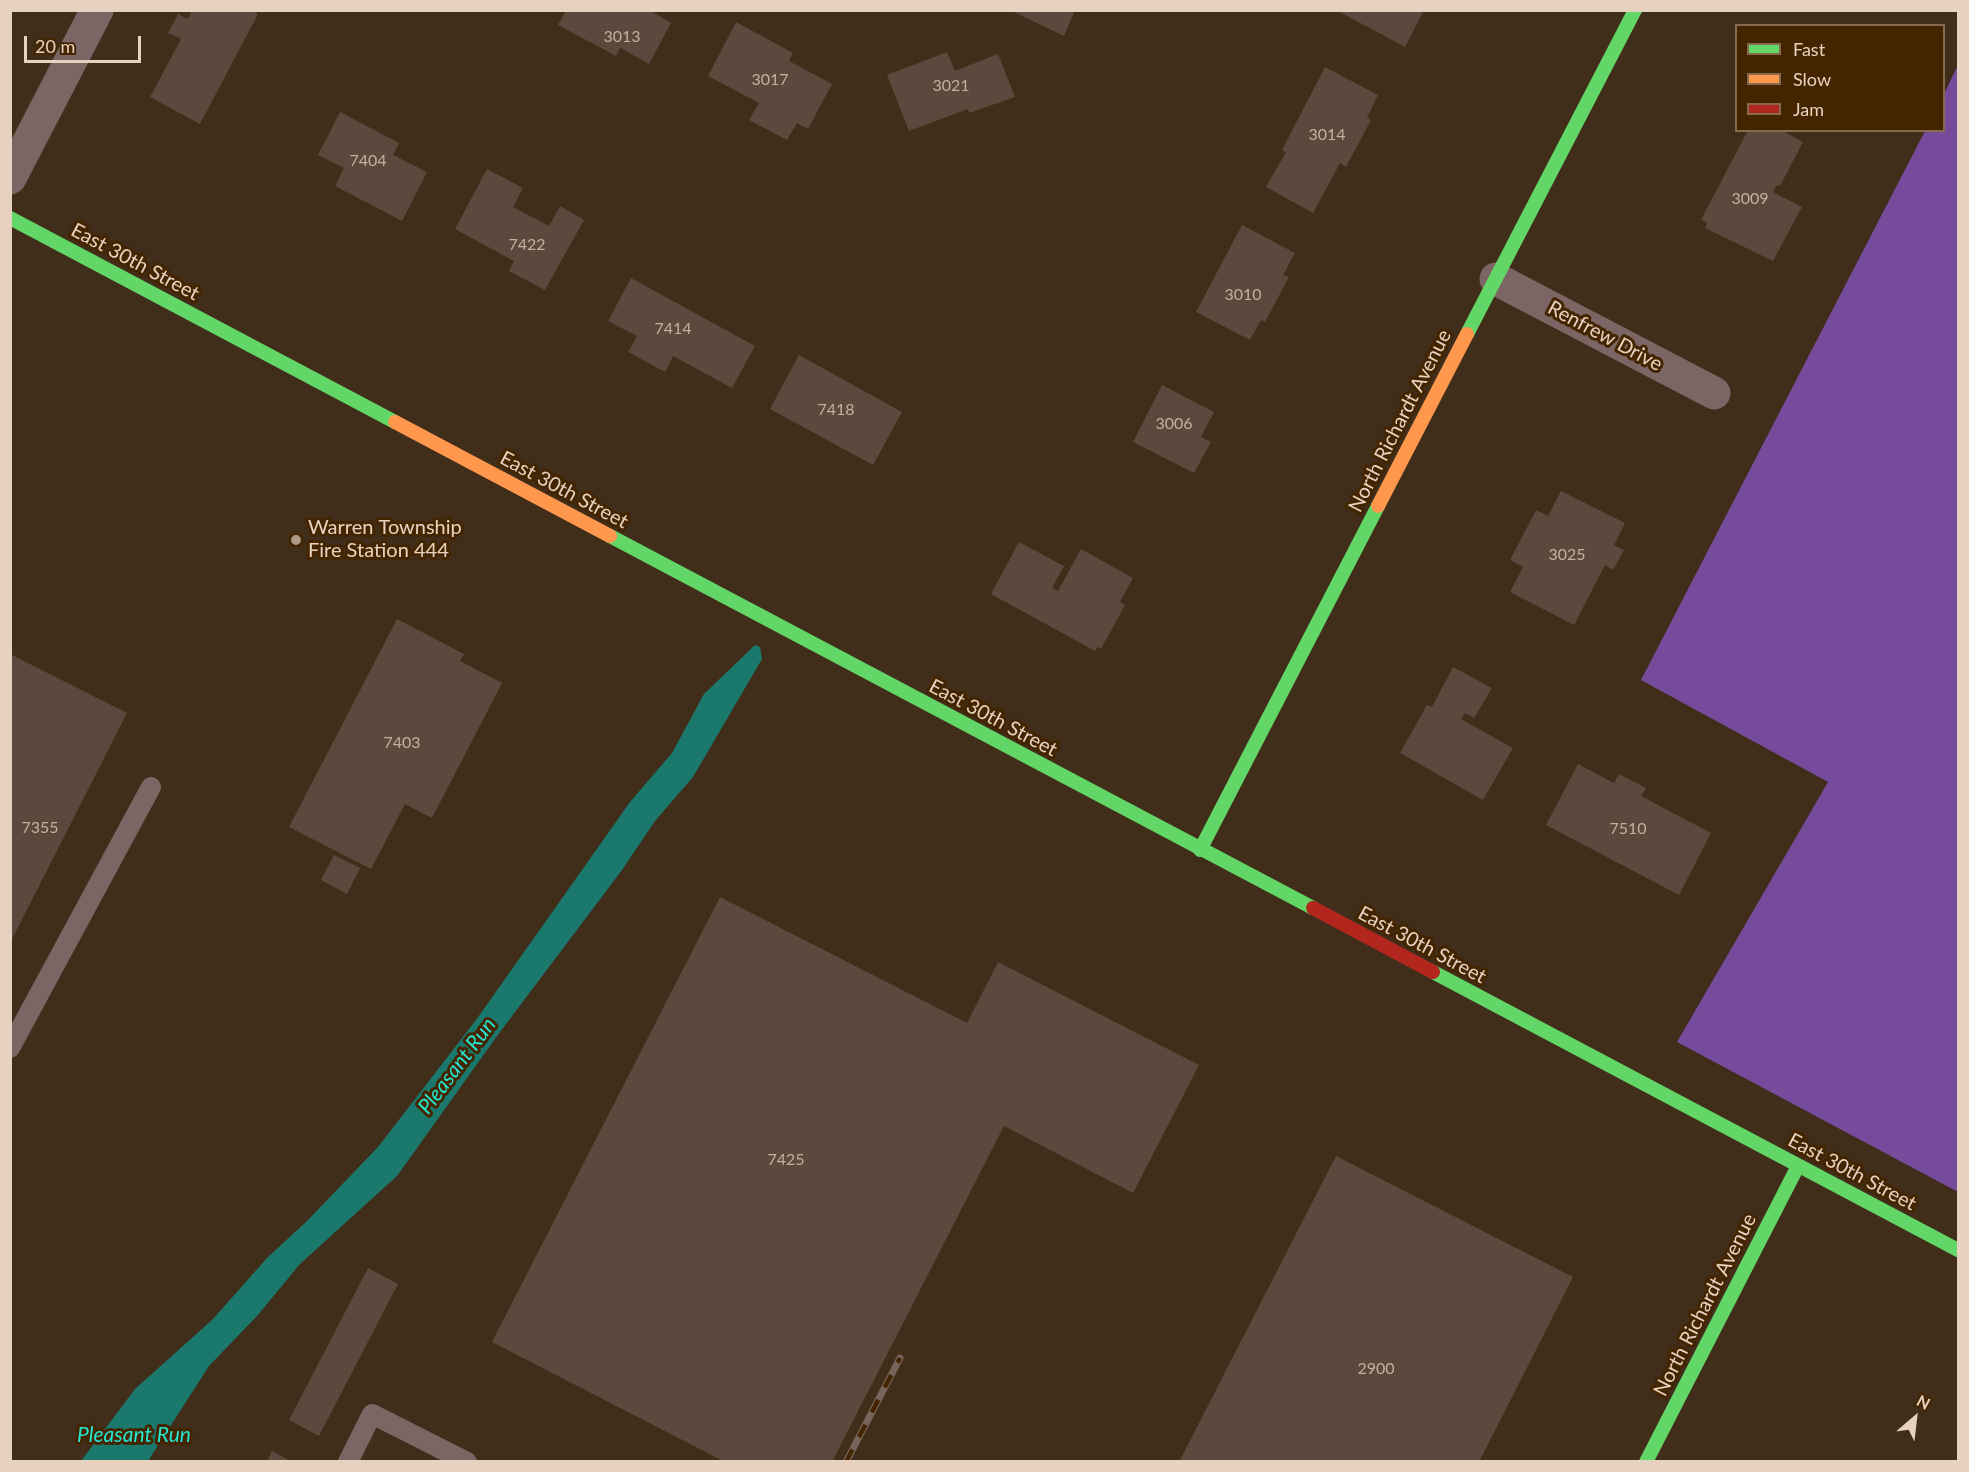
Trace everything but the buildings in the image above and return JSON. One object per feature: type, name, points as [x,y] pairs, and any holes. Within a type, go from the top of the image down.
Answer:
[{"type":"main road","name":"North Richardt Avenue","points":[[1200,850],[1635,10]]},
{"type":"main road","name":"East 30th Street","points":[[10,218],[1959,1250]]},
{"type":"main road","name":"North Richardt Avenue","points":[[1646,1461],[1798,1166]]},
{"type":"street","points":[[10,178],[97,10]]},
{"type":"street","name":"Renfrew Drive","points":[[1496,279],[1714,393]]},
{"type":"lane","points":[[10,1048],[151,787]]},
{"type":"lane","points":[[348,1461],[372,1414],[467,1461]]},
{"type":"shaded area","points":[[1958,65],[1958,1192],[1677,1042],[1828,782],[1641,680],[1924,132],[1945,132],[1945,92]]},
{"type":"water","name":"Pleasant Run","points":[[755,645],[760,647],[762,659],[693,777],[655,821],[622,870],[497,1036],[397,1176],[300,1264],[257,1316],[209,1366],[148,1461],[81,1461],[135,1389],[213,1319],[267,1258],[308,1220],[378,1147],[476,1020],[630,802],[672,753],[704,694]]},
{"type":"railway","points":[[846,1462],[900,1358]]},
{"type":"traffic: fast","points":[[1467,334],[1635,10]]},
{"type":"traffic: fast","points":[[10,218],[395,422]]},
{"type":"traffic: fast","points":[[1200,850],[1378,506]]},
{"type":"traffic: fast","points":[[610,536],[1313,908]]},
{"type":"traffic: fast","points":[[1433,972],[1958,1250]]},
{"type":"traffic: fast","points":[[1646,1462],[1798,1166]]},
{"type":"traffic: slow","points":[[1378,506],[1467,334]]},
{"type":"traffic: slow","points":[[395,422],[610,536]]},
{"type":"traffic: jam","points":[[1313,908],[1433,972]]},
{"type":"place","name":"Warren Township Fire Station 444","points":[[296,540]]}]
